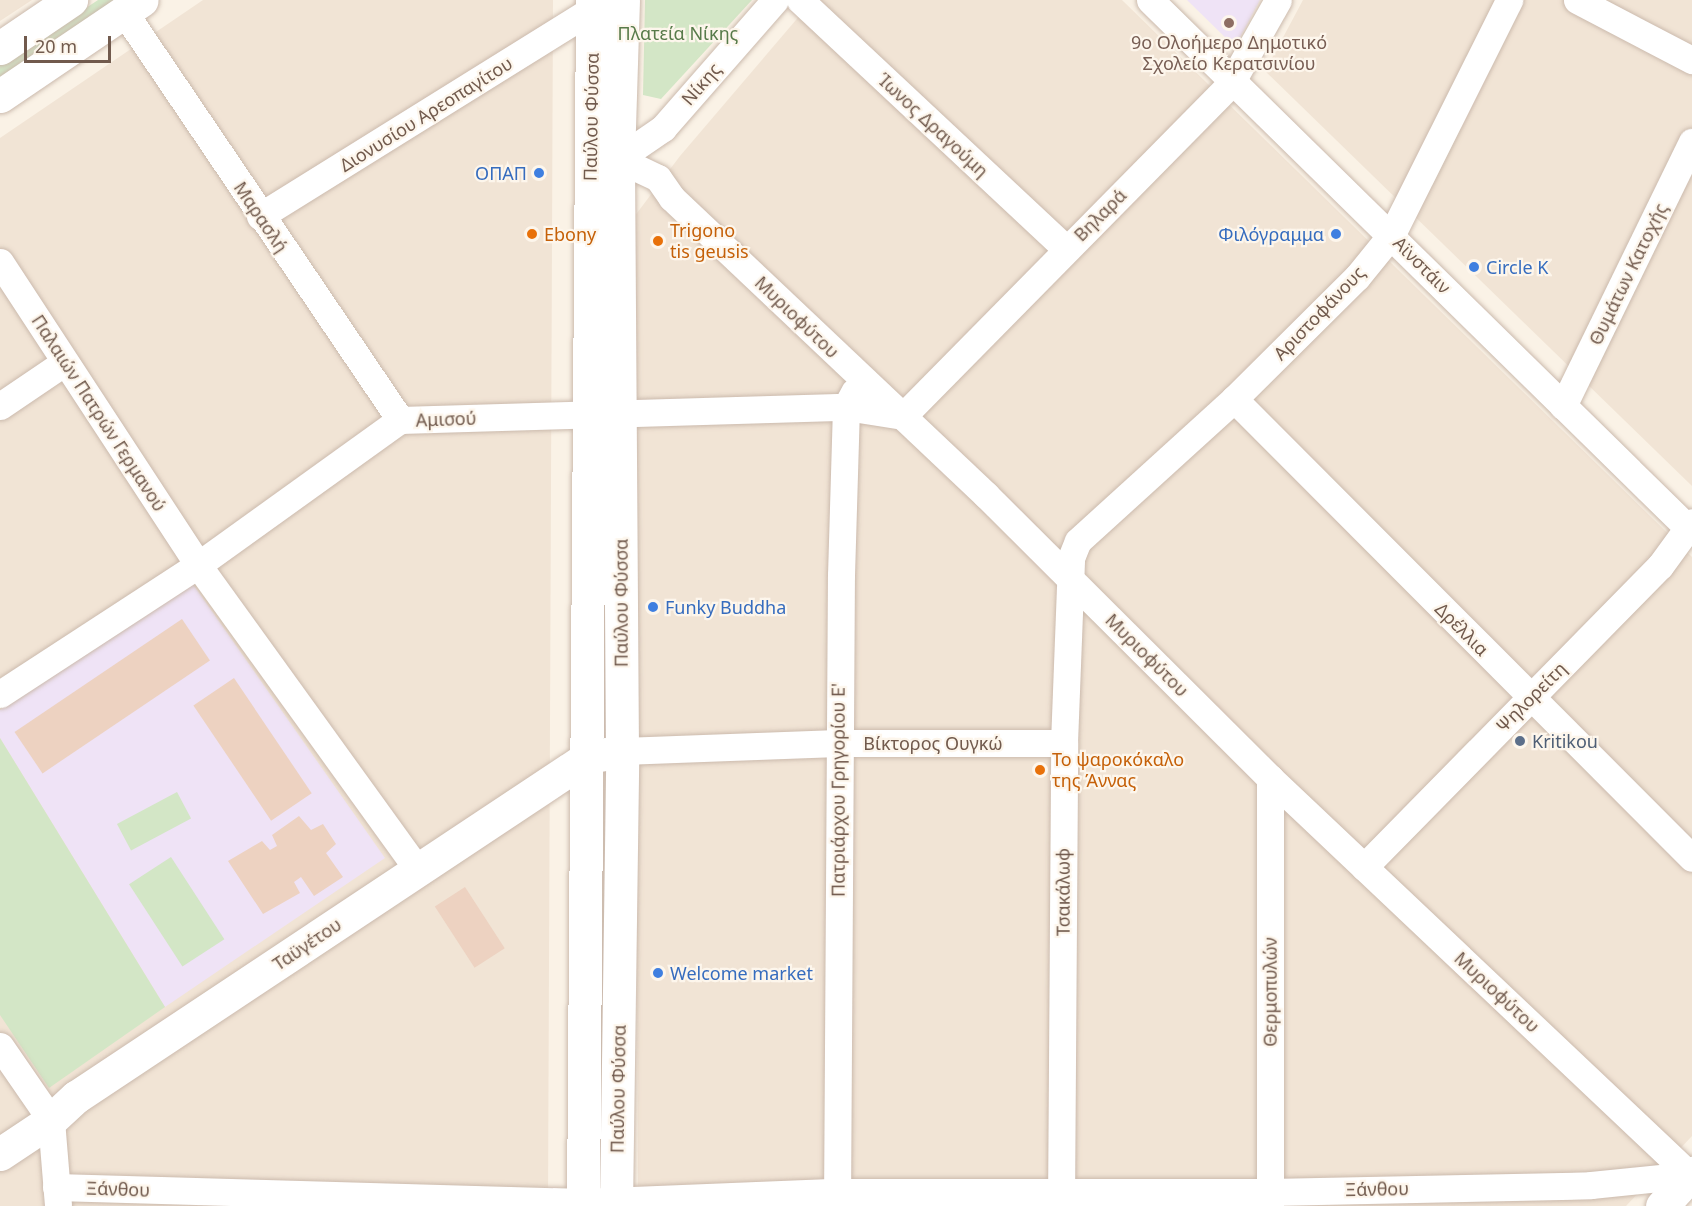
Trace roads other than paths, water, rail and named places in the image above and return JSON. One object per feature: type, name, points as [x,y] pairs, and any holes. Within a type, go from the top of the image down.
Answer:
[{"type":"street","points":[[0,48],[71,0]]},
{"type":"street","name":"Παύλου Φύσσα","points":[[583,1204],[588,757],[588,414],[604,159],[622,43],[624,0]]},
{"type":"street","name":"Νίκης","points":[[604,159],[663,128],[775,0]]},
{"type":"street","name":"Ίωνος Δραγούμη","points":[[800,0],[1066,249]]},
{"type":"street","name":"Αϊνστάιν","points":[[1150,0],[1231,83],[1392,234],[1563,406],[1691,528]]},
{"type":"street","name":"Βηλαρά","points":[[903,416],[1231,83],[1278,0]]},
{"type":"street","name":"Αριστοφάνους","points":[[1068,577],[1078,541],[1234,399],[1357,277],[1392,234],[1509,0]]},
{"type":"street","points":[[1577,0],[1692,60]]},
{"type":"street","points":[[597,4],[615,27],[622,43]]},
{"type":"street","name":"Παύλου Φύσσα","points":[[597,4],[604,159],[621,413],[622,751],[616,1203]]},
{"type":"street","name":"Διονυσίου Αρεοπαγίτου","points":[[260,216],[597,4]]},
{"type":"street","points":[[0,96],[133,6]]},
{"type":"street","name":"Μαρασλή","points":[[133,6],[260,216],[400,420]]},
{"type":"street","name":"Θυμάτων Κατοχής","points":[[1563,406],[1692,142]]},
{"type":"street","name":"Μυριοφύτου","points":[[604,159],[658,178],[672,198],[903,416],[1270,778],[1691,1175]]},
{"type":"street","name":"Παλαιών Πατρών Γερμανού","points":[[0,262],[198,565],[418,870]]},
{"type":"street","points":[[0,406],[65,362]]},
{"type":"street","name":"Πατριάρχου Γρηγορίου Ε'","points":[[837,1199],[838,743],[846,407],[861,378]]},
{"type":"street","name":"Δρέλλια","points":[[1234,399],[1692,858]]},
{"type":"street","name":"Αμισού","points":[[0,694],[198,565],[400,420],[846,407],[903,416]]},
{"type":"street","name":"Ψηλορείτη","points":[[1364,867],[1660,566],[1691,528]]},
{"type":"street","name":"Τσακάλωφ","points":[[1061,1200],[1064,743],[1068,577]]},
{"type":"street","name":"Βίκτορος Ουγκώ","points":[[622,751],[838,743],[1064,743]]},
{"type":"street","name":"Ταϋγέτου","points":[[0,1154],[51,1120],[76,1097],[588,757],[622,751]]},
{"type":"street","name":"Θερμοπυλών","points":[[1270,778],[1270,1199]]},
{"type":"street","points":[[0,1046],[51,1120],[57,1197]]},
{"type":"street","points":[[1662,1206],[1691,1175]]},
{"type":"street","name":"Ξάνθου","points":[[57,1197],[583,1204],[837,1199],[1270,1199],[1592,1185],[1691,1175]]},
{"type":"place","name":"9ο Ολοήμερο Δημοτικό Σχολείο Κερατσινίου","points":[[1229,23]]},
{"type":"place","name":"ΟΠΑΠ","points":[[539,173]]},
{"type":"place","name":"Ebony","points":[[532,234]]},
{"type":"place","name":"Φιλόγραμμα","points":[[1336,234]]},
{"type":"place","name":"Trigono tis geusis","points":[[658,241]]},
{"type":"place","name":"Circle K","points":[[1474,267]]},
{"type":"place","name":"Funky Buddha","points":[[653,607]]},
{"type":"place","name":"Kritikou","points":[[1520,741]]},
{"type":"place","name":"Το ψαροκόκαλο της Άννας","points":[[1040,770]]},
{"type":"place","name":"Welcome market","points":[[658,973]]},
{"type":"park label","name":"Πλατεία Νίκης","points":[[678,33]]}]
